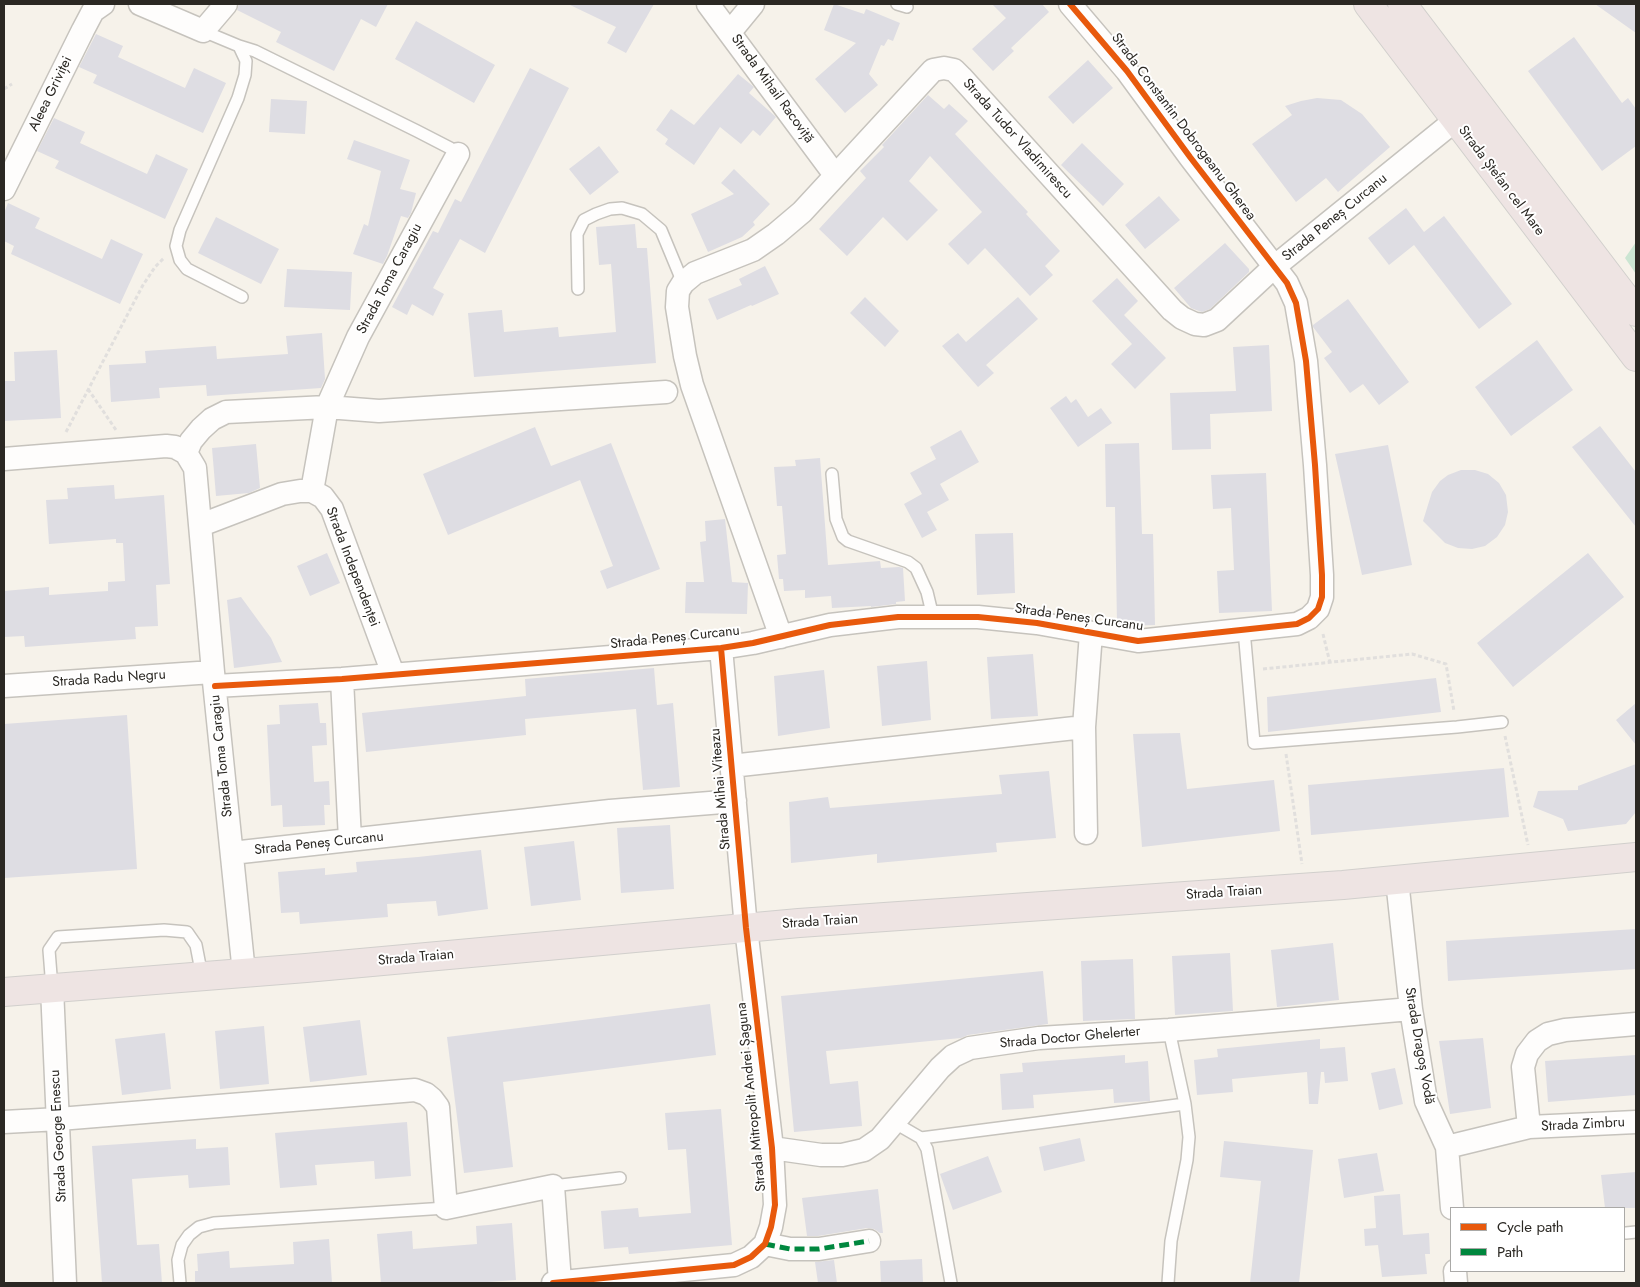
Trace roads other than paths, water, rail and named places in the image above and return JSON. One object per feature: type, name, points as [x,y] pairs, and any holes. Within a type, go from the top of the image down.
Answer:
[{"type":"main road","name":"Strada Ștefan cel Mare","points":[[1368,4],[1636,357]]},
{"type":"main road","name":"Strada Ștefan cel Mare","points":[[1402,4],[1636,312]]},
{"type":"main road","name":"Strada Traian","points":[[4,992],[244,973],[746,928],[1397,880],[1636,857]]},
{"type":"street","name":"Aleea Griviței","points":[[4,189],[93,11],[103,4]]},
{"type":"street","points":[[140,4],[203,31],[226,4]]},
{"type":"street","name":"Strada Mihail Racoviță","points":[[708,4],[835,175]]},
{"type":"street","points":[[730,32],[753,4]]},
{"type":"street","name":"Strada Constantin Dobrogeanu Gherea","points":[[1070,4],[1127,71],[1274,267]]},
{"type":"street","name":"Strada Tudor Vladimirescu","points":[[683,283],[695,273],[753,250],[776,234],[802,212],[933,70],[944,68],[954,70],[961,77],[1172,310],[1182,318],[1195,324],[1204,325],[1217,320],[1274,267]]},
{"type":"street","name":"Strada Peneș Curcanu","points":[[214,679],[342,679],[721,648],[830,625],[898,617],[978,617],[1067,628],[1138,641],[1297,624],[1309,618],[1318,609],[1322,597],[1316,465],[1306,361],[1296,303],[1287,283],[1274,267],[1477,103]]},
{"type":"street","name":"Strada Toma Caragiu","points":[[312,491],[327,407],[358,337],[458,154]]},
{"type":"street","points":[[683,283],[678,291],[677,307],[692,385],[780,637]]},
{"type":"street","points":[[4,459],[166,446],[175,447],[186,453],[201,429],[212,419],[226,412],[327,407],[379,410],[666,392]]},
{"type":"street","name":"Strada Toma Caragiu","points":[[186,453],[195,468],[244,973]]},
{"type":"street","points":[[201,525],[282,494],[312,491]]},
{"type":"street","name":"Strada Independenței","points":[[312,491],[323,497],[332,509],[393,674]]},
{"type":"street","name":"Strada Peneș Curcanu","points":[[1086,833],[1084,727],[1091,633]]},
{"type":"street","name":"Strada Mihai Viteazu","points":[[721,648],[746,928]]},
{"type":"street","name":"Strada Radu Negru","points":[[4,686],[214,679]]},
{"type":"street","points":[[342,679],[350,840]]},
{"type":"street","points":[[732,766],[1084,727]]},
{"type":"street","name":"Strada Peneș Curcanu","points":[[232,853],[610,811],[735,801]]},
{"type":"street","name":"Strada Dragoș Vodă","points":[[1397,880],[1411,1009],[1426,1101],[1447,1147],[1452,1207]]},
{"type":"street","name":"Strada Mitropolit Andrei Șaguna","points":[[746,928],[772,1148],[775,1205],[765,1244]]},
{"type":"street","name":"Strada George Enescu","points":[[52,988],[65,1283]]},
{"type":"street","name":"Strada Doctor Ghelerter","points":[[772,1148],[821,1155],[864,1150],[880,1139],[895,1123],[940,1068],[953,1056],[970,1048],[1039,1038],[1169,1030],[1411,1009]]},
{"type":"street","name":"Strada Zimbru","points":[[1529,1128],[1523,1067],[1527,1054],[1537,1041],[1548,1034],[1564,1030],[1636,1024]]},
{"type":"street","points":[[4,1122],[416,1090],[426,1094],[438,1107],[446,1208],[553,1186],[556,1283],[694,1276],[734,1265],[751,1257],[765,1244],[790,1249],[819,1249],[869,1241]]},
{"type":"street","name":"Strada Zimbru","points":[[1447,1147],[1529,1128],[1636,1122]]},
{"type":"lane","points":[[203,31],[238,46],[255,50],[425,135],[458,154]]},
{"type":"lane","points":[[238,46],[246,61],[245,75],[238,98],[180,230],[176,246],[180,260],[187,269],[242,297]]},
{"type":"lane","points":[[578,289],[577,234],[584,220],[610,209],[622,208],[642,214],[661,230],[683,283]]},
{"type":"lane","points":[[832,474],[836,520],[843,537],[848,541],[908,562],[916,568],[926,592],[933,617]]},
{"type":"lane","points":[[1251,629],[1254,743],[1502,722]]},
{"type":"lane","points":[[52,988],[49,950],[58,937],[164,930],[186,932],[196,944],[202,976]]},
{"type":"lane","points":[[1168,1283],[1171,1242],[1187,1160],[1189,1137],[1185,1104],[1169,1030]]},
{"type":"lane","points":[[895,1123],[922,1138],[1185,1104]]},
{"type":"lane","points":[[922,1138],[927,1149],[951,1283]]},
{"type":"lane","points":[[553,1186],[620,1178]]},
{"type":"lane","points":[[180,1283],[178,1260],[182,1245],[189,1235],[200,1227],[214,1223],[446,1208]]}]
